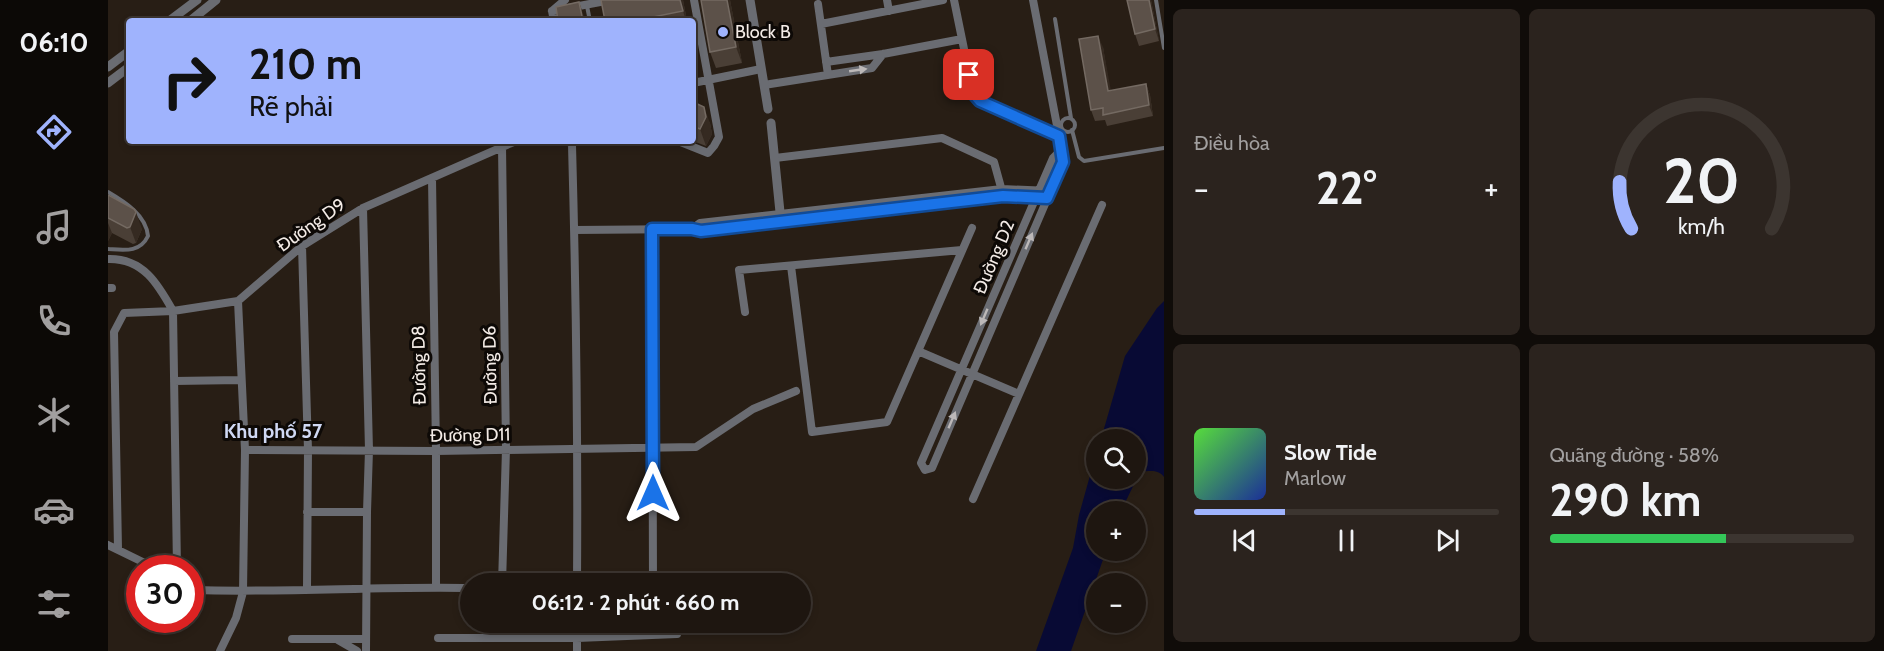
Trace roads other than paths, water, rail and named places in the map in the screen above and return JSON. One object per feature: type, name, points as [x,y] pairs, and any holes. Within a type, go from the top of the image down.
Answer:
[{"type":"street","points":[[173,18],[197,0]]},
{"type":"street","points":[[194,18],[216,0]]},
{"type":"street","points":[[552,11],[565,0]]},
{"type":"street","points":[[552,11],[612,0]]},
{"type":"street","points":[[686,144],[708,153],[719,137],[693,0]]},
{"type":"street","points":[[750,0],[768,109]]},
{"type":"street","points":[[886,0],[889,11]]},
{"type":"street","points":[[821,24],[943,0]]},
{"type":"street","points":[[954,0],[973,93],[976,98],[1059,130]]},
{"type":"street","points":[[1033,0],[1061,150]]},
{"type":"street","points":[[818,4],[828,75]]},
{"type":"street","points":[[552,11],[553,18]]},
{"type":"street","points":[[826,62],[962,39]]},
{"type":"street","points":[[108,68],[126,53]]},
{"type":"street","points":[[764,85],[872,68],[883,54]]},
{"type":"street","points":[[108,83],[126,69]]},
{"type":"street","points":[[696,82],[761,69]]},
{"type":"street","points":[[771,123],[780,219]]},
{"type":"street","points":[[775,158],[942,138],[994,162],[1003,192]]},
{"type":"street","name":"Đường D9","points":[[238,301],[302,246],[363,208],[508,144]]},
{"type":"street","points":[[571,144],[578,449],[577,573]]},
{"type":"street","name":"Đường D6","points":[[502,146],[506,449],[502,573]]},
{"type":"street","name":"Đường D2","points":[[1061,150],[1063,162],[932,468],[925,470],[921,463],[1053,158],[1061,150]]},
{"type":"street","name":"Đường D8","points":[[432,178],[436,451],[435,587]]},
{"type":"street","points":[[574,230],[692,229],[701,231],[1003,192],[1049,194]]},
{"type":"street","points":[[973,499],[1102,205]]},
{"type":"street","points":[[363,208],[369,450],[366,651]]},
{"type":"street","points":[[791,266],[812,432],[886,422],[972,228]]},
{"type":"street","points":[[652,229],[653,573]]},
{"type":"street","points":[[302,246],[308,450],[307,590]]},
{"type":"street","points":[[745,312],[739,270],[962,250]]},
{"type":"street","points":[[108,259],[136,263],[152,276],[173,311],[177,555]]},
{"type":"street","points":[[118,549],[114,332],[117,322],[124,313],[173,311],[238,301],[244,450],[243,592],[236,618],[220,651]]},
{"type":"street","points":[[918,351],[1019,394]]},
{"type":"street","points":[[174,381],[242,380]]},
{"type":"street","name":"Đường D11","points":[[244,450],[436,451],[696,447],[753,409],[796,391]]},
{"type":"street","points":[[308,512],[367,512]]},
{"type":"street","points":[[108,545],[130,555]]},
{"type":"street","points":[[204,590],[243,592],[366,587],[460,588]]},
{"type":"street","points":[[577,633],[577,651]]},
{"type":"street","points":[[438,638],[577,638],[677,634]]},
{"type":"street","points":[[292,639],[366,639]]},
{"type":"street","points":[[336,639],[357,651]]},
{"type":"lane","points":[[1156,0],[1164,48]]},
{"type":"lane","points":[[587,5],[590,18]]},
{"type":"lane","points":[[1055,19],[1071,118],[1075,124],[1072,130],[1078,157],[1084,162],[1164,148]]},
{"type":"lane","points":[[1071,118],[1065,118],[1059,130],[1072,130]]},
{"type":"lane","points":[[108,192],[138,213],[145,222],[147,236],[141,246],[134,249],[108,249]]},
{"type":"place","name":"Block B","points":[[723,32]]},
{"type":"district","name":"Khu phố 57","points":[[273,431]]}]
